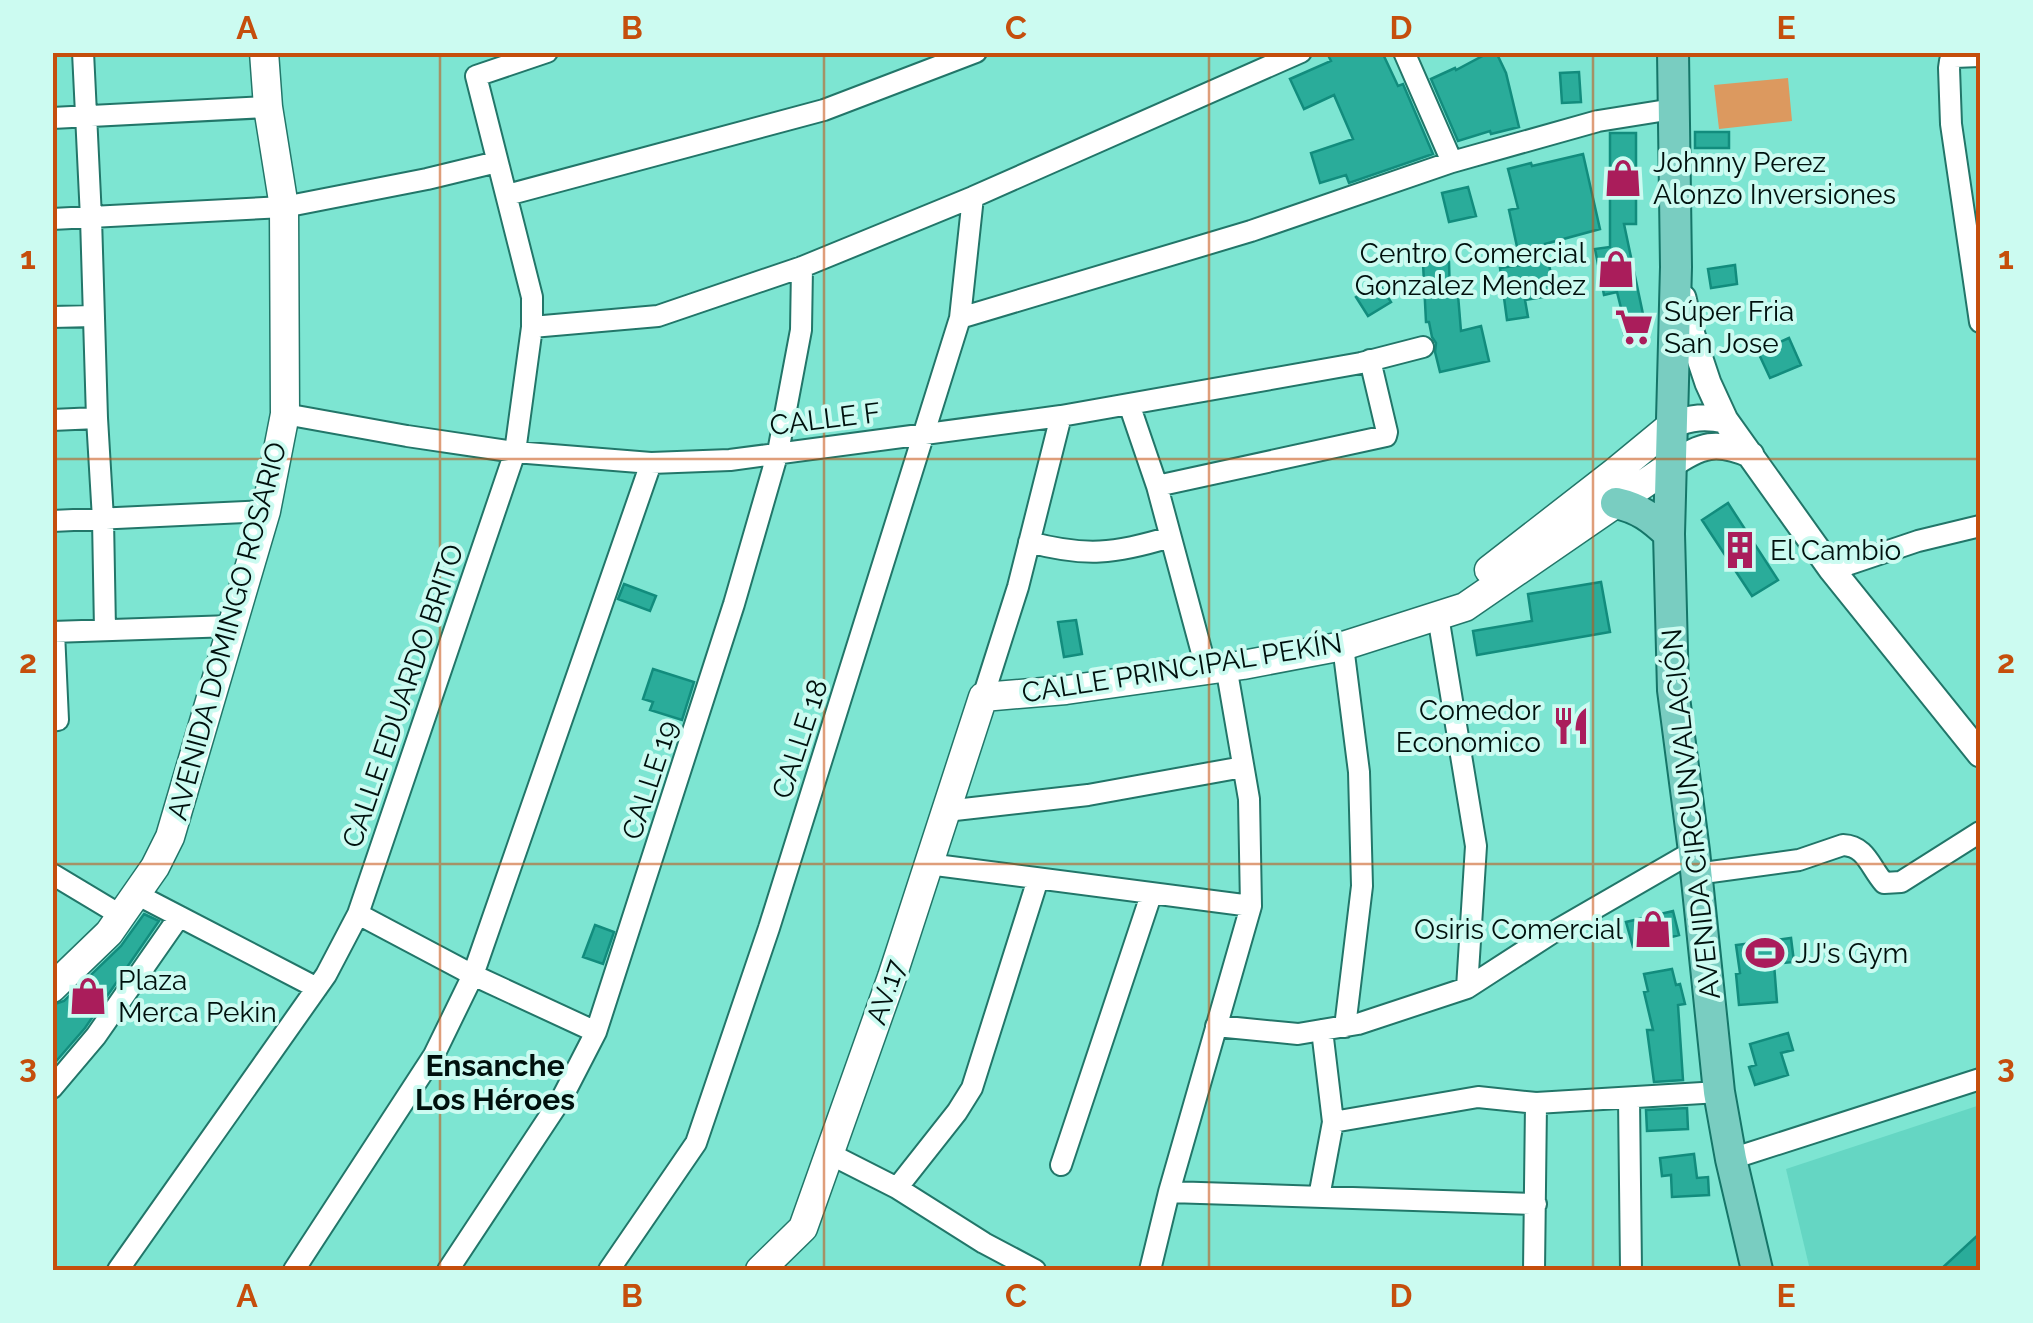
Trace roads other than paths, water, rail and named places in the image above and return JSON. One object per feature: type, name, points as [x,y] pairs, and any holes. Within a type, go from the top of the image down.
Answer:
[{"type":"main road","name":"AVENIDA DOMINGO ROSARIO","points":[[52,988],[109,933],[155,867],[170,837],[266,511],[285,414],[284,207],[268,107],[264,52]]},
{"type":"main road","name":"AVENIDA CIRCUNVALACIÓN","points":[[1671,57],[1676,267],[1669,534],[1673,690],[1719,1092],[1757,1270]]},
{"type":"main road","name":"CALLE PRINCIPAL PEKÍN","points":[[1438,616],[1460,593],[1672,425]]},
{"type":"main road","name":"CALLE PRINCIPAL PEKÍN","points":[[983,697],[1066,690],[1243,665],[1344,646],[1466,607],[1670,466]]},
{"type":"main road","points":[[1616,503],[1636,508],[1669,534]]},
{"type":"main road","name":"AV.17","points":[[760,1270],[803,1228],[892,977],[983,697]]},
{"type":"street","points":[[83,52],[104,519],[105,630]]},
{"type":"street","name":"CALLE EDUARDO BRITO","points":[[118,1270],[317,988],[358,914],[514,452],[532,327],[532,297],[476,76],[547,52]]},
{"type":"street","points":[[532,327],[658,316],[802,268],[1301,52]]},
{"type":"street","points":[[1404,52],[1452,162]]},
{"type":"street","points":[[507,196],[824,110],[974,53]]},
{"type":"street","points":[[1980,56],[1954,58],[1950,62],[1951,124],[1980,322]]},
{"type":"street","points":[[52,118],[268,107]]},
{"type":"street","points":[[960,318],[1251,231],[1452,162],[1598,120],[1674,110]]},
{"type":"street","points":[[52,219],[284,207],[497,162]]},
{"type":"street","name":"CALLE 18","points":[[609,1270],[696,1143],[780,892],[960,318],[973,197]]},
{"type":"street","points":[[1676,267],[1690,329],[1708,383],[1726,420],[1832,570],[1980,754]]},
{"type":"street","name":"CALLE 19","points":[[448,1270],[563,1096],[596,1032],[722,641],[778,452],[800,330],[802,268]]},
{"type":"street","points":[[52,317],[94,316]]},
{"type":"street","name":"CALLE F","points":[[285,414],[514,452],[652,463],[730,460],[1061,416],[1424,347]]},
{"type":"street","points":[[1156,486],[1386,436],[1370,360]]},
{"type":"street","points":[[1129,404],[1216,667],[1249,799],[1251,906],[1150,1270]]},
{"type":"street","points":[[983,697],[1018,587],[1061,416]]},
{"type":"street","points":[[1672,425],[1696,417],[1726,420]]},
{"type":"street","points":[[52,420],[97,418]]},
{"type":"street","points":[[1670,466],[1690,453],[1714,445],[1751,455]]},
{"type":"street","points":[[294,1270],[434,1056],[473,975],[652,463]]},
{"type":"street","points":[[52,521],[266,511]]},
{"type":"street","points":[[1832,570],[1918,541],[1980,526]]},
{"type":"street","points":[[1029,542],[1085,553],[1119,550],[1170,537]]},
{"type":"street","points":[[1438,616],[1476,846],[1467,988]]},
{"type":"street","points":[[52,721],[58,720],[53,632],[232,626]]},
{"type":"street","points":[[1344,646],[1359,772],[1362,886],[1345,1026]]},
{"type":"street","points":[[946,811],[1088,795],[1243,766]]},
{"type":"street","points":[[1216,1026],[1298,1034],[1358,1024],[1467,988],[1552,933],[1695,863],[1799,860],[1850,845],[1861,850],[1884,882],[1901,882],[1980,832]]},
{"type":"street","points":[[928,864],[1251,906]]},
{"type":"street","points":[[52,874],[130,905],[179,917],[317,988]]},
{"type":"street","points":[[897,1188],[958,1112],[972,1088],[1038,879]]},
{"type":"street","points":[[1060,1165],[1151,895]]},
{"type":"street","points":[[358,914],[473,975],[596,1032]]},
{"type":"street","points":[[52,1088],[96,1036],[179,917]]},
{"type":"street","points":[[1320,1197],[1333,1122],[1322,1030]]},
{"type":"street","points":[[1731,1159],[1980,1079]]},
{"type":"street","points":[[1333,1122],[1478,1097],[1536,1104],[1719,1092]]},
{"type":"street","points":[[1629,1098],[1631,1270]]},
{"type":"street","points":[[1534,1270],[1536,1104]]},
{"type":"street","points":[[830,1154],[897,1188],[1035,1270]]},
{"type":"street","points":[[1170,1192],[1536,1204]]},
{"type":"place","name":"Johnny Perez Alonzo Inversiones","points":[[1623,178]]},
{"type":"place","name":"Centro Comercial Gonzalez Mendez","points":[[1616,269]]},
{"type":"place","name":"Súper Fria San Jose","points":[[1634,327]]},
{"type":"place","name":"El Cambio","points":[[1740,550]]},
{"type":"place","name":"Comedor Economico","points":[[1571,726]]},
{"type":"place","name":"Osiris Comercial","points":[[1653,929]]},
{"type":"place","name":"JJ's Gym","points":[[1765,953]]},
{"type":"place","name":"Plaza Merca Pekin","points":[[88,996]]},
{"type":"district","name":"Ensanche Los Héroes","points":[[495,1082]]}]
